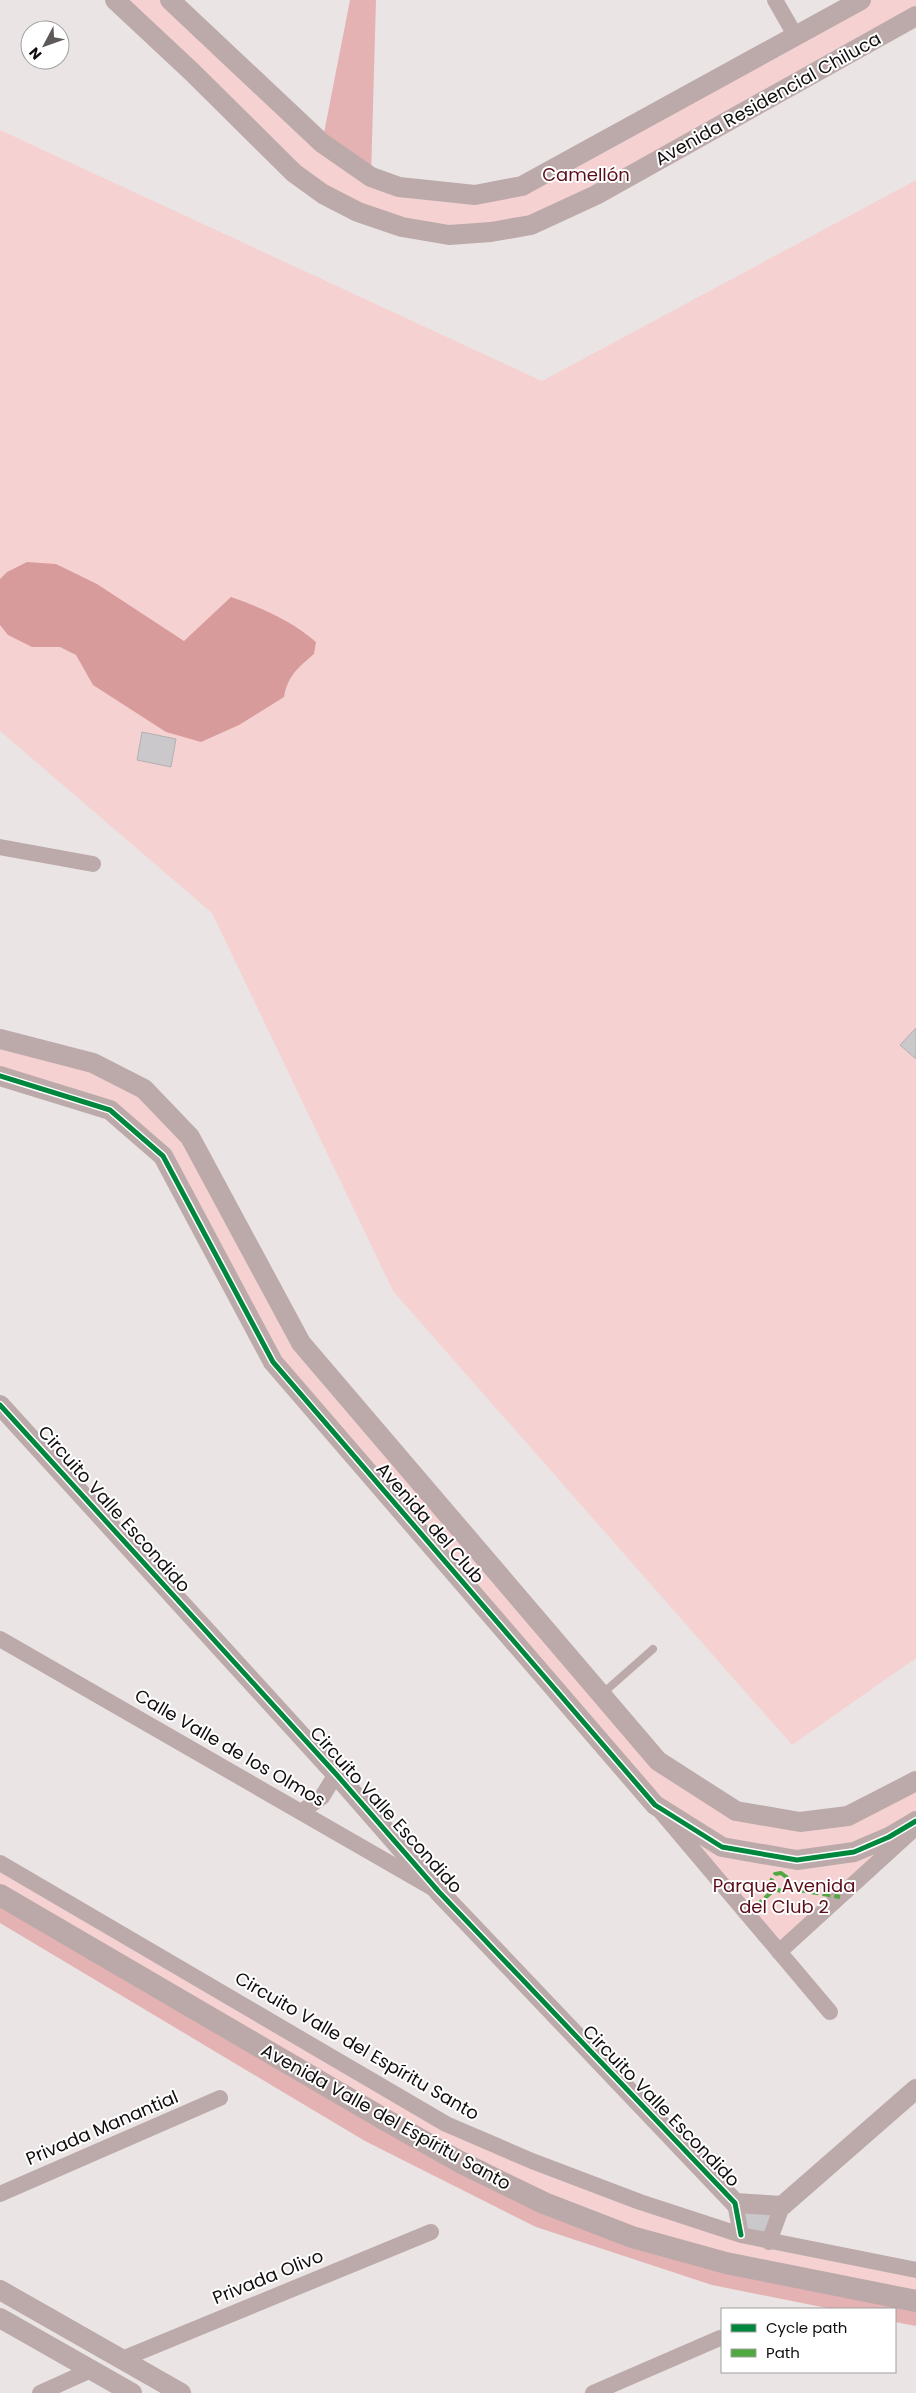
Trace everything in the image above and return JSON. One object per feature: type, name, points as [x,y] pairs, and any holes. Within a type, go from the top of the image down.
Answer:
[{"type":"main road","name":"Avenida Valle del Espíritu Santo","points":[[0,1895],[399,2128],[460,2162],[544,2203],[632,2237],[726,2263],[916,2301]]},
{"type":"street","name":"Avenida Residencial Chiluca","points":[[115,0],[294,172],[323,194],[358,212],[402,227],[449,235],[491,232],[531,225],[596,195],[916,16]]},
{"type":"street","points":[[170,0],[322,144],[371,177],[399,187],[475,195],[522,186],[861,0]]},
{"type":"street","points":[[775,0],[795,35]]},
{"type":"street","points":[[0,847],[93,864]]},
{"type":"street","name":"Avenida del Club","points":[[0,1039],[93,1063],[144,1089],[190,1137],[301,1343],[658,1761],[736,1812],[800,1822],[848,1816],[916,1781]]},
{"type":"street","name":"Avenida del Club","points":[[0,1076],[110,1110],[163,1156],[273,1362],[655,1805],[830,2012]]},
{"type":"street","name":"Circuito Valle Escondido","points":[[0,1405],[336,1774],[440,1892],[735,2203],[741,2235]]},
{"type":"street","name":"Calle Valle de los Olmos","points":[[0,1639],[440,1892]]},
{"type":"street","points":[[635,1782],[658,1761]]},
{"type":"street","points":[[301,1812],[322,1797],[336,1774]]},
{"type":"street","name":"Avenida del Club","points":[[655,1805],[722,1847],[798,1860],[854,1852],[889,1837],[916,1821]]},
{"type":"street","points":[[779,1952],[916,1827]]},
{"type":"street","name":"Circuito Valle del Espíritu Santo","points":[[0,1863],[446,2124],[532,2161],[613,2192],[741,2235],[916,2270]]},
{"type":"street","points":[[769,2242],[782,2206],[916,2089]]},
{"type":"street","name":"Privada Manantial","points":[[0,2194],[220,2098]]},
{"type":"street","points":[[735,2203],[782,2206]]},
{"type":"street","name":"Privada Olivo","points":[[120,2360],[431,2232]]},
{"type":"street","points":[[0,2290],[181,2393]]},
{"type":"street","points":[[0,2318],[132,2393]]},
{"type":"street","points":[[593,2393],[720,2338]]},
{"type":"street","points":[[40,2393],[91,2370]]},
{"type":"lane","points":[[601,1694],[653,1649]]},
{"type":"green space","name":"Camellón","points":[[115,0],[170,0],[287,110],[399,187],[522,186],[861,0],[916,0],[916,16],[531,225],[449,235],[323,194]]},
{"type":"green space","points":[[0,130],[542,381],[916,180],[916,1658],[792,1745],[393,1291],[212,913],[0,731]]},
{"type":"green space","name":"Parque Avenida del Club 2","points":[[0,1039],[93,1063],[190,1137],[301,1343],[658,1761],[736,1811],[800,1822],[916,1781],[916,1827],[779,1952],[273,1362],[163,1156],[110,1110],[0,1076]]},
{"type":"green space","points":[[0,1863],[446,2124],[640,2202],[916,2270],[916,2301],[726,2263],[544,2203],[0,1895]]},
{"type":"shaded area","points":[[350,0],[376,0],[371,177],[322,143]]},
{"type":"shaded area","points":[[27,562],[56,564],[97,584],[184,641],[231,597],[265,610],[297,627],[316,642],[314,654],[291,677],[284,697],[239,725],[201,742],[166,732],[93,685],[76,655],[60,647],[32,647],[8,635],[0,625],[0,579],[7,572]]},
{"type":"shaded area","points":[[0,1895],[382,2118],[632,2237],[916,2301],[916,2326],[896,2322],[896,2308],[827,2308],[712,2285],[536,2227],[365,2141],[0,1923]]},
{"type":"building","points":[[142,732],[176,739],[171,767],[137,760]]},
{"type":"building","points":[[916,1028],[916,1059],[900,1045]]},
{"type":"building","points":[[737,2205],[779,2208],[768,2239],[742,2233]]},
{"type":"marked path","points":[[781,1873],[789,1879],[787,1888],[781,1891],[775,1889],[771,1881],[775,1874],[781,1873]]},
{"type":"marked path","points":[[787,1888],[840,1897]]},
{"type":"marked path","points":[[747,1914],[775,1889]]},
{"type":"cycle path","points":[[0,1076],[110,1110],[163,1156],[273,1362],[655,1805],[722,1847],[797,1860],[854,1852],[889,1837],[916,1821]]},
{"type":"cycle path","points":[[0,1405],[336,1774],[439,1892],[735,2203],[741,2235]]}]
